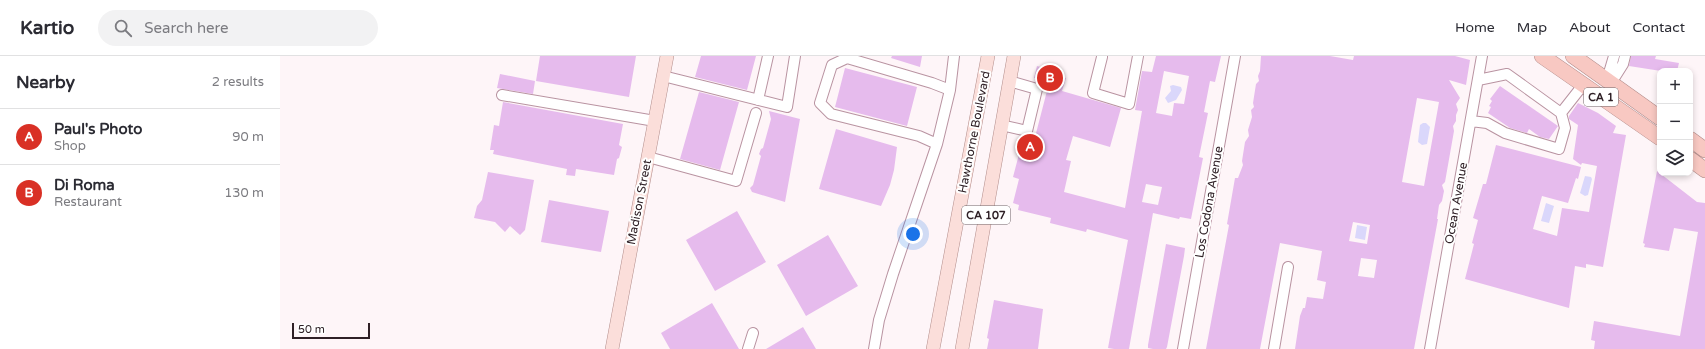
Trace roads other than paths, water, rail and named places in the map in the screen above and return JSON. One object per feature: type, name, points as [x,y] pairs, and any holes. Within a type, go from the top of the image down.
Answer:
[{"type":"highway","name":"CA 1","points":[[1542,56],[1657,136]]},
{"type":"highway","name":"CA 1","points":[[1572,56],[1657,116]]},
{"type":"highway","points":[[1691,140],[1705,150]]},
{"type":"highway","points":[[1693,161],[1705,170]]},
{"type":"main road","name":"Madison Street","points":[[612,349],[667,56]]},
{"type":"main road","name":"Hawthorne Boulevard","points":[[933,349],[988,56]]},
{"type":"main road","name":"Hawthorne Boulevard","points":[[962,349],[1014,56]]},
{"type":"street","points":[[758,100],[768,56]]},
{"type":"street","points":[[663,76],[787,107],[795,56]]},
{"type":"street","points":[[874,349],[879,320],[893,274],[937,144],[950,90],[954,56]]},
{"type":"street","points":[[1102,57],[1093,92],[1129,104],[1138,56]]},
{"type":"street","name":"Los Codona Avenue","points":[[1183,349],[1235,56]]},
{"type":"street","name":"Ocean Avenue","points":[[1430,349],[1482,56]]},
{"type":"street","points":[[1609,82],[1614,56]]},
{"type":"street","points":[[1609,82],[1623,64],[1625,56]]},
{"type":"street","points":[[937,144],[919,136],[831,114],[820,103],[832,65],[847,58],[932,83],[950,90]]},
{"type":"street","points":[[1471,121],[1487,123],[1504,133],[1559,149],[1565,128],[1561,113],[1507,74],[1478,80]]},
{"type":"street","points":[[1001,125],[1027,131],[1037,90],[1009,81]]},
{"type":"street","points":[[1561,113],[1583,85]]},
{"type":"street","points":[[502,95],[655,122]]},
{"type":"street","points":[[648,157],[736,181],[756,113]]},
{"type":"street","points":[[1274,349],[1288,267]]},
{"type":"street","points":[[748,349],[753,333]]},
{"type":"water","points":[[1173,85],[1181,87],[1182,90],[1176,100],[1168,103],[1165,98],[1171,91],[1170,86]]},
{"type":"water","points":[[1426,123],[1430,127],[1427,144],[1422,145],[1418,142],[1420,125]]},
{"type":"water","points":[[1585,176],[1591,177],[1592,179],[1588,195],[1585,196],[1580,193]]},
{"type":"water","points":[[1546,203],[1554,206],[1549,223],[1541,221]]},
{"type":"water","points":[[1357,225],[1367,227],[1365,240],[1355,238]]},
{"type":"place","name":"Di Roma","points":[[1050,78]]},
{"type":"place","name":"Paul's Photo","points":[[1030,147]]}]
